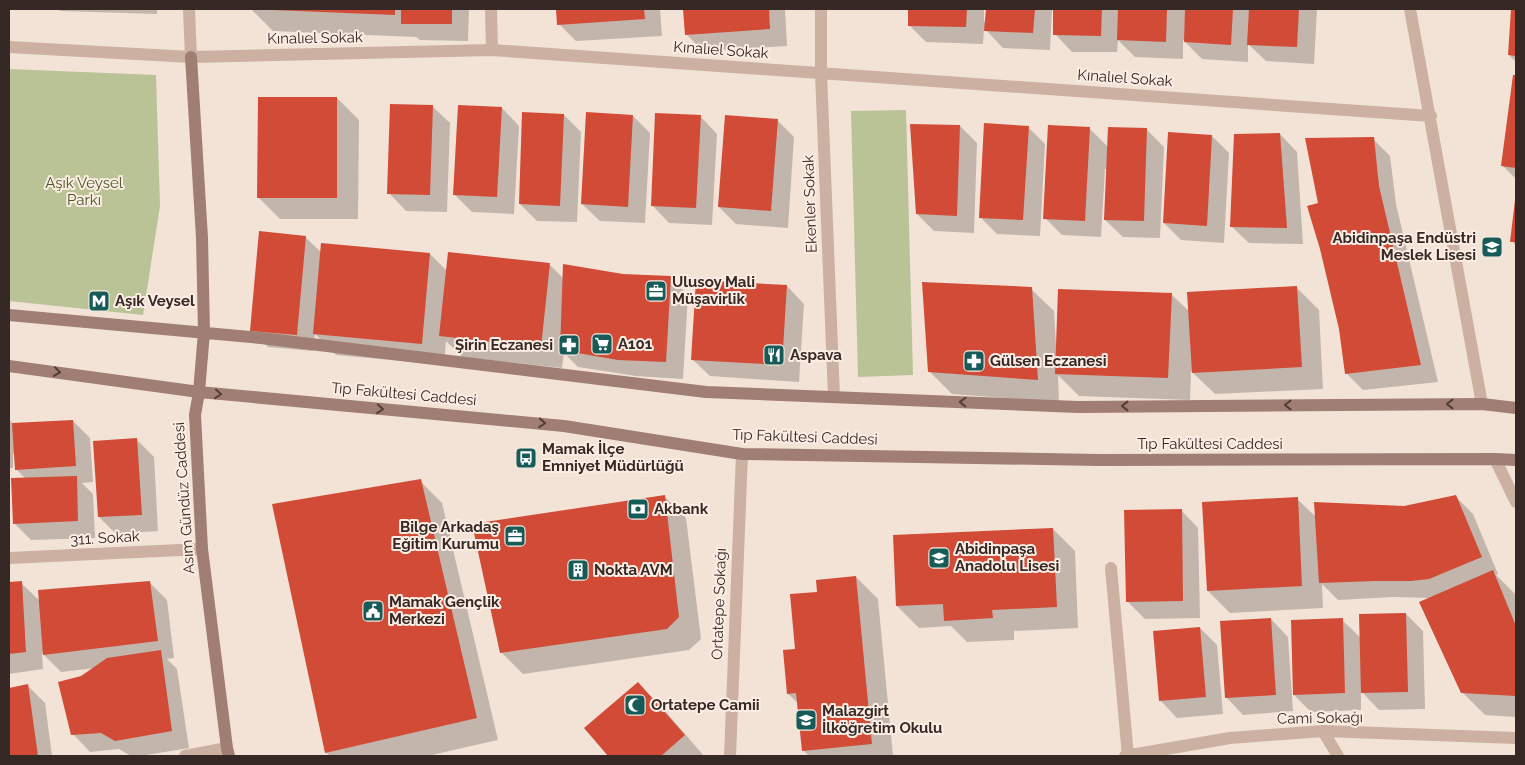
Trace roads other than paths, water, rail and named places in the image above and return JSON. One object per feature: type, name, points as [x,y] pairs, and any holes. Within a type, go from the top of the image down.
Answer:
[{"type":"main road","name":"Asım Gündüz Caddesi","points":[[190,57],[202,238],[204,332],[195,415],[202,549],[228,752]]},
{"type":"main road","points":[[9,315],[204,332],[706,392],[1078,407],[1482,404],[1516,408]]},
{"type":"main road","name":"Tıp Fakültesi Caddesi","points":[[9,366],[199,392],[564,426],[742,454],[1100,460],[1516,460]]},
{"type":"street","points":[[190,9],[190,57]]},
{"type":"street","points":[[491,9],[492,50]]},
{"type":"street","name":"Ekenler Sokak","points":[[821,9],[821,73],[834,397]]},
{"type":"street","points":[[1410,9],[1482,404]]},
{"type":"street","name":"Kınalıel Sokak","points":[[9,47],[190,57],[492,50],[1431,116]]},
{"type":"street","name":"Ortatepe Sokağı","points":[[730,756],[742,454]]},
{"type":"street","points":[[1496,459],[1516,502]]},
{"type":"street","name":"311. Sokak","points":[[9,558],[202,549]]},
{"type":"street","points":[[1111,568],[1126,756]]},
{"type":"street","points":[[1322,731],[1338,756]]},
{"type":"street","name":"Cami Sokağı","points":[[1126,756],[1230,738],[1322,731],[1516,738]]},
{"type":"street","points":[[186,756],[228,752]]},
{"type":"place","name":"Abidinpaşa Endüstri Meslek Lisesi","points":[[1492,247]]},
{"type":"place","name":"Ulusoy Mali Müşavirlik","points":[[656,291]]},
{"type":"place","name":"Aşık Veysel","points":[[99,301]]},
{"type":"place","name":"A101","points":[[602,344]]},
{"type":"place","name":"Şirin Eczanesi","points":[[569,345]]},
{"type":"place","name":"Aspava","points":[[774,355]]},
{"type":"place","name":"Gülsen Eczanesi","points":[[974,361]]},
{"type":"place","name":"Mamak İlçe Emniyet Müdürlüğü","points":[[526,458]]},
{"type":"place","name":"Akbank","points":[[638,509]]},
{"type":"place","name":"Bilge Arkadaş Eğitim Kurumu","points":[[515,536]]},
{"type":"place","name":"Abidinpaşa Anadolu Lisesi","points":[[939,558]]},
{"type":"place","name":"Nokta AVM","points":[[578,570]]},
{"type":"place","name":"Mamak Gençlik Merkezi","points":[[373,611]]},
{"type":"place","name":"Ortatepe Camii","points":[[635,705]]},
{"type":"place","name":"Malazgirt İlköğretim Okulu","points":[[806,720]]},
{"type":"park label","name":"Aşık Veysel Parkı","points":[[84,192]]}]
